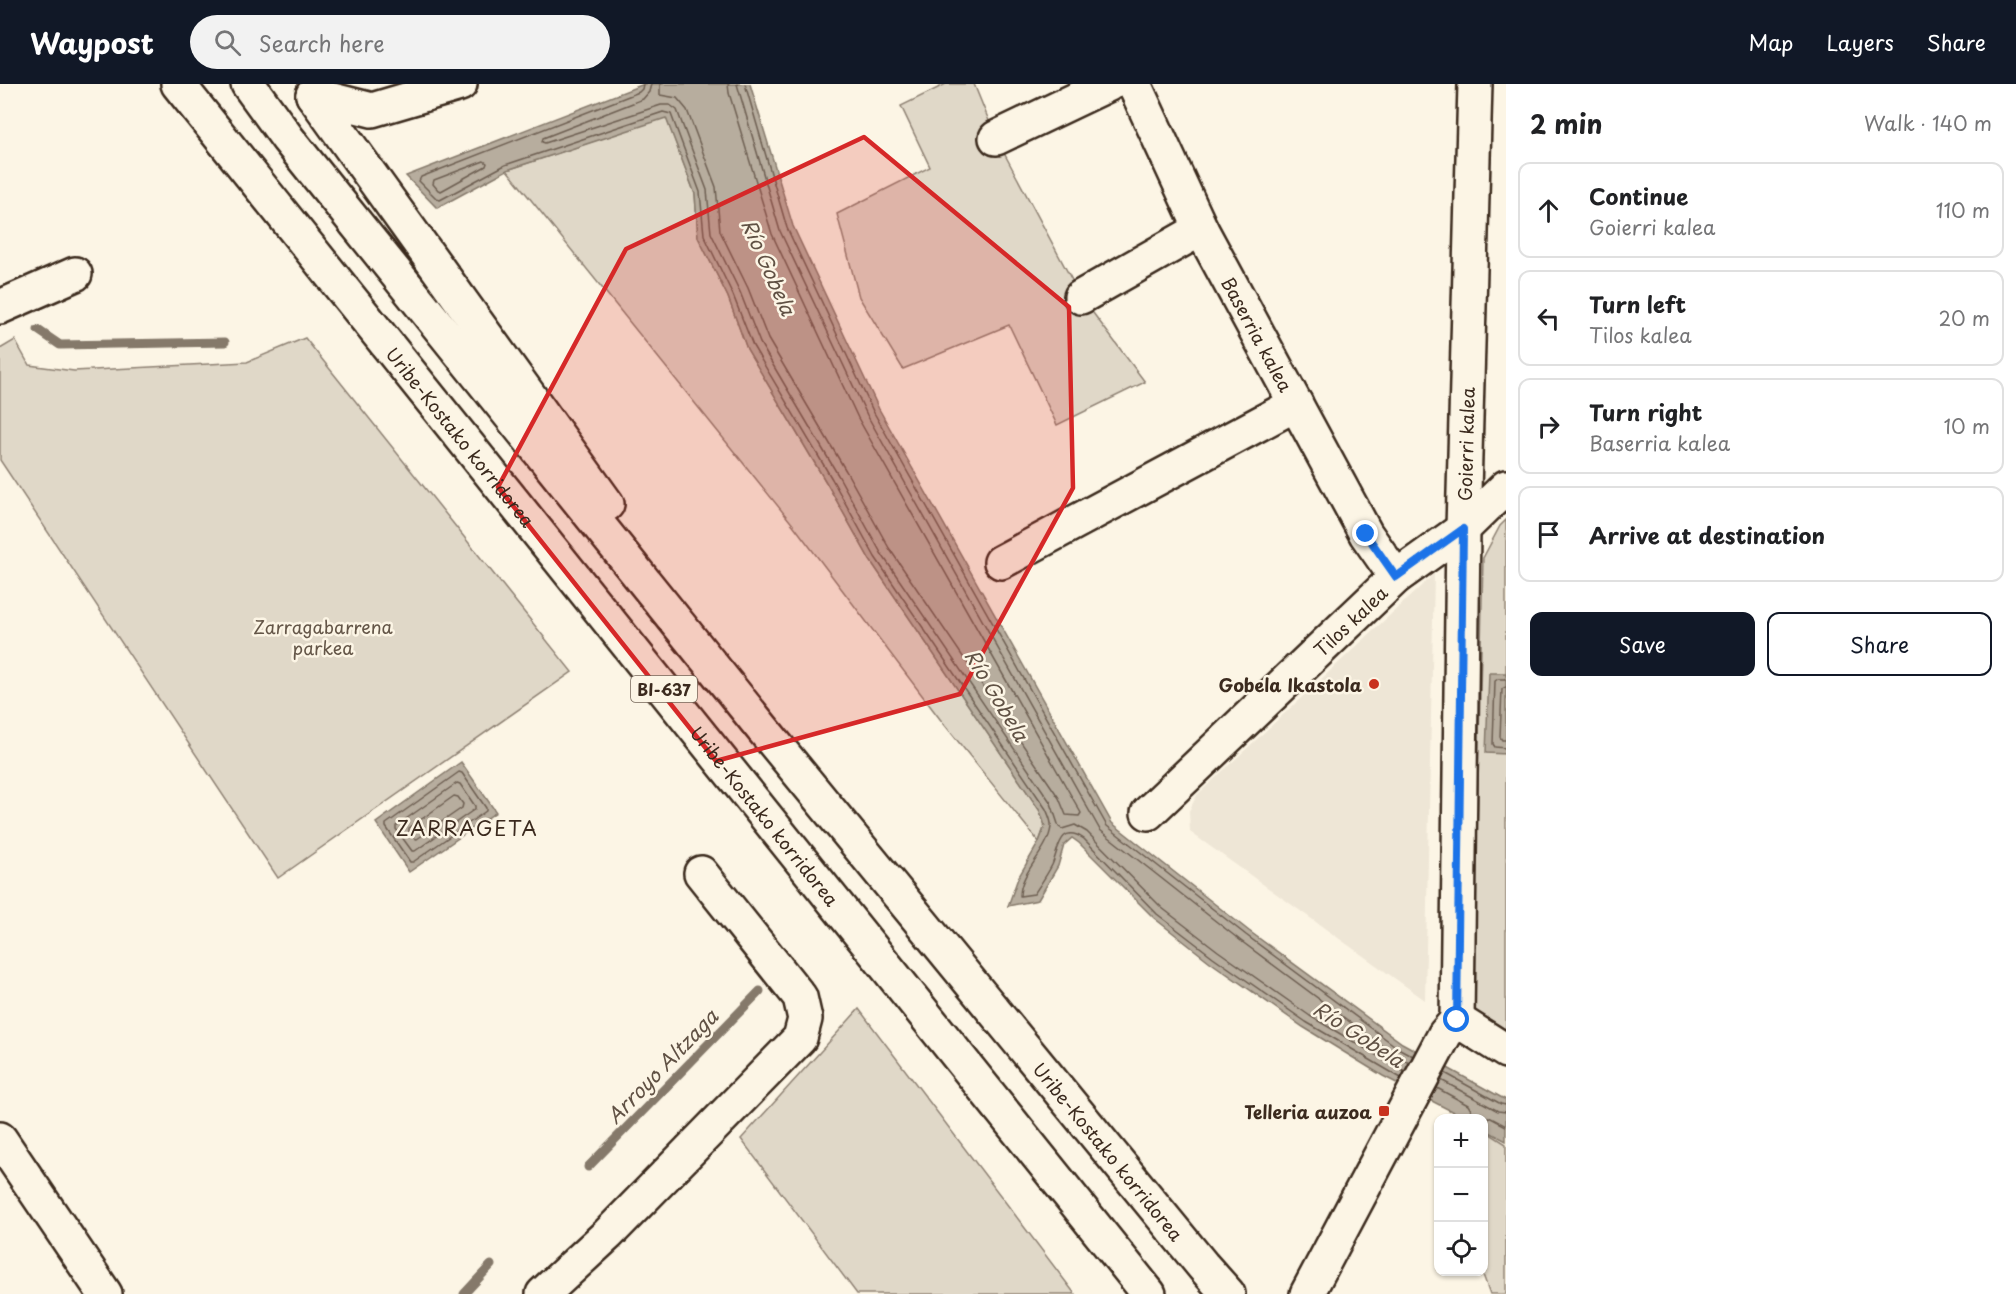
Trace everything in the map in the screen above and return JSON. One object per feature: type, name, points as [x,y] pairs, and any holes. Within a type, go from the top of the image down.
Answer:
[{"type":"main road","name":"Uribe-Kostako korridorea","points":[[178,84],[1149,1294]]},
{"type":"main road","name":"BI-637","points":[[248,84],[288,139],[762,728]]},
{"type":"main road","points":[[460,84],[372,110],[313,96],[572,453],[762,728]]},
{"type":"main road","points":[[996,138],[1108,84]]},
{"type":"main road","name":"Baserria kalea","points":[[1134,84],[1201,229],[1366,534],[1396,577]]},
{"type":"main road","name":"Goierri kalea","points":[[1451,1027],[1475,84]]},
{"type":"main road","points":[[1081,297],[1201,229]]},
{"type":"main road","points":[[0,307],[75,274]]},
{"type":"main road","points":[[1000,562],[1296,404]]},
{"type":"main road","name":"Tilos kalea","points":[[1148,813],[1396,577],[1463,529],[1506,487]]},
{"type":"main road","name":"Uribe-Kostako korridorea","points":[[762,728],[1228,1294]]},
{"type":"main road","points":[[543,1294],[608,1234],[800,1038],[805,1019],[801,997],[701,873]]},
{"type":"main road","points":[[1307,1294],[1451,1027],[1506,1051]]},
{"type":"main road","points":[[0,1139],[105,1294]]},
{"type":"highlighted area","points":[[864,137],[1069,307],[1073,488],[960,694],[716,761],[498,487],[626,249]]},
{"type":"shaded area","name":"Gobela Ikastola","points":[[1434,574],[1425,1000],[1190,832],[1189,811],[1197,795]]},
{"type":"green space","points":[[946,84],[974,84],[996,138],[1081,297],[1145,382],[1057,425],[1009,325],[903,369],[859,297],[837,214],[930,167],[901,106]]},
{"type":"green space","points":[[666,117],[695,194],[698,237],[728,297],[747,349],[870,560],[1040,811],[1045,825],[1039,842],[940,719],[794,526],[507,170]]},
{"type":"green space","name":"Zarragabarrena parkea","points":[[305,338],[572,672],[278,878],[0,460],[0,349],[15,340],[29,365],[74,371],[247,362]]},
{"type":"green space","points":[[1506,520],[1506,1032],[1473,1013],[1483,558],[1500,526]]},
{"type":"green space","points":[[859,1009],[1075,1294],[857,1294],[741,1139]]},
{"type":"green space","points":[[1488,1133],[1506,1144],[1506,1294],[1490,1294],[1483,1276],[1488,1276]]},
{"type":"water","name":"Río Gobela","points":[[644,84],[750,84],[793,226],[879,409],[1112,823],[1249,931],[1402,1043],[1506,1100],[1506,1141],[1488,1131],[1488,1114],[1457,1114],[1383,1076],[1303,1027],[1210,962],[1154,918],[1072,838],[1064,845],[1058,866],[1038,900],[1008,906],[1018,878],[1039,842],[1045,826],[1040,811],[870,560],[747,349],[728,297],[698,237],[695,194],[666,118],[507,170],[437,208],[406,176]]},
{"type":"water","points":[[1489,673],[1506,673],[1506,754],[1486,753]]},
{"type":"water","points":[[461,762],[496,812],[409,872],[376,823]]},
{"type":"waterway","points":[[38,330],[60,345],[225,342]]},
{"type":"waterway","name":"Arroyo Altzaga","points":[[588,1167],[760,991]]},
{"type":"waterway","name":"Arroyo Altzaga","points":[[464,1294],[491,1265]]},
{"type":"place","name":"Gobela Ikastola","points":[[1374,684]]},
{"type":"place","name":"Telleria auzoa","points":[[1384,1111]]},
{"type":"district","name":"ZARRAGETA","points":[[467,828]]},
{"type":"route","points":[[1366,534],[1396,577],[1463,529],[1457,1020]]}]
